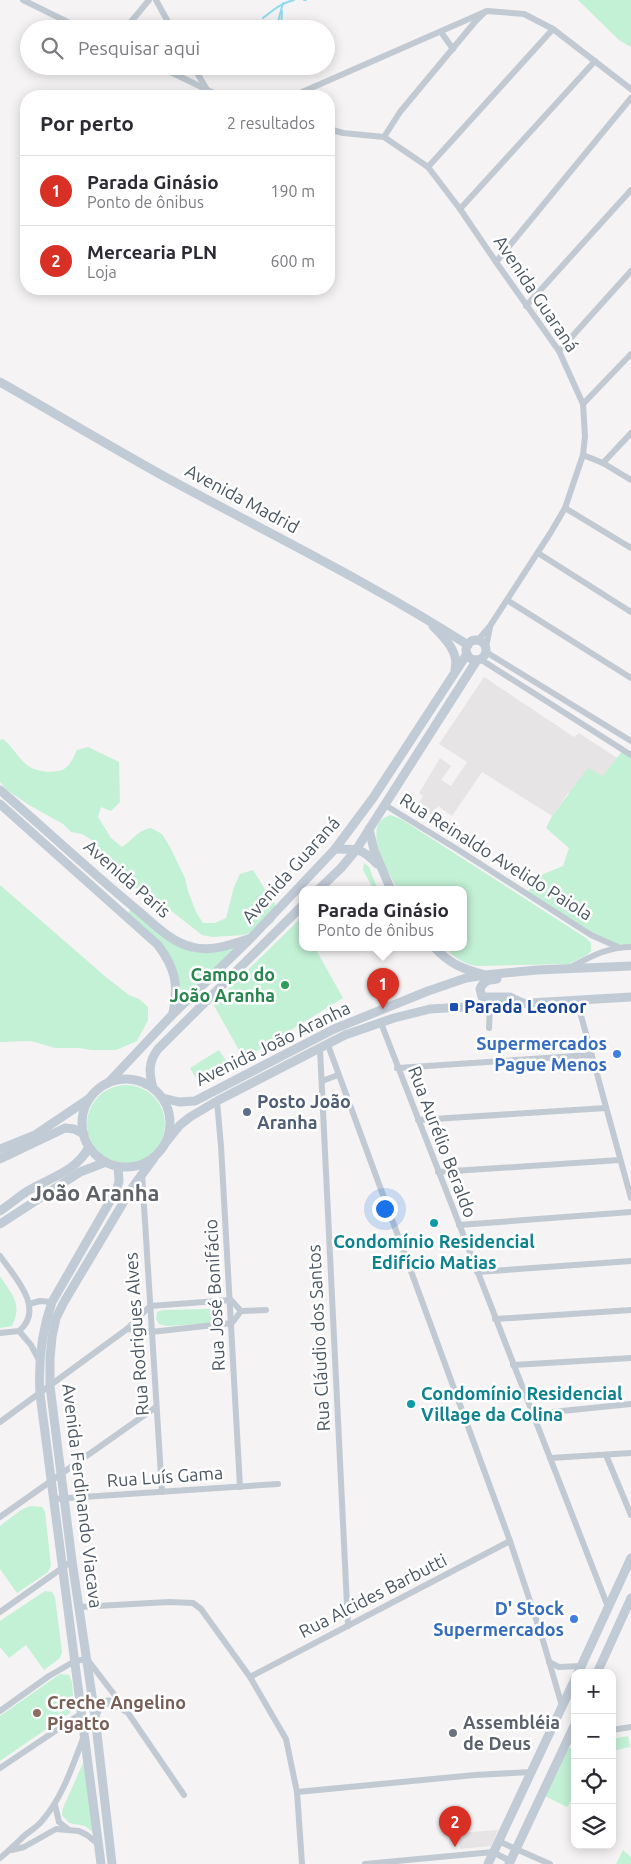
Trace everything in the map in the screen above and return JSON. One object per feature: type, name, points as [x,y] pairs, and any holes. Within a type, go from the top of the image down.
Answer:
[{"type":"street","points":[[23,0],[64,20]]},
{"type":"street","points":[[132,20],[149,0]]},
{"type":"street","points":[[156,0],[167,20]]},
{"type":"street","points":[[384,137],[400,112],[487,10]]},
{"type":"street","points":[[309,90],[487,10],[524,14],[553,28],[631,89]]},
{"type":"street","points":[[428,167],[553,28]]},
{"type":"street","points":[[441,32],[452,49]]},
{"type":"street","points":[[460,209],[595,61]]},
{"type":"street","points":[[176,75],[207,90]]},
{"type":"street","points":[[198,75],[207,90]]},
{"type":"street","points":[[496,262],[631,98]]},
{"type":"street","name":"Avenida Guaraná","points":[[335,131],[384,137],[428,167],[460,209],[526,306],[559,350],[583,404],[585,436],[583,455],[565,508],[490,626],[478,640]]},
{"type":"street","points":[[526,306],[631,190]]},
{"type":"street","points":[[559,350],[631,271]]},
{"type":"street","points":[[583,404],[631,354]]},
{"type":"street","name":"Avenida Madrid","points":[[0,382],[166,477],[426,618],[468,649]]},
{"type":"street","points":[[603,463],[631,433]]},
{"type":"street","points":[[583,455],[603,463],[631,480]]},
{"type":"street","points":[[565,508],[631,548]]},
{"type":"street","points":[[538,553],[631,612]]},
{"type":"street","points":[[507,600],[631,678]]},
{"type":"street","points":[[426,618],[438,631],[457,659],[449,682]]},
{"type":"street","name":"Avenida Guaraná","points":[[486,649],[490,626]]},
{"type":"street","points":[[631,741],[486,649],[481,641],[474,640],[468,649],[471,658],[478,659],[631,755]]},
{"type":"street","name":"Avenida Guaraná","points":[[300,886],[335,849],[379,790],[449,682],[468,649]]},
{"type":"street","points":[[478,659],[486,649]]},
{"type":"street","name":"Avenida Guaraná","points":[[322,886],[356,850],[478,659]]},
{"type":"street","name":"Avenida Paris","points":[[0,790],[129,903],[180,944],[207,949],[230,946],[250,938]]},
{"type":"street","name":"Avenida Paris","points":[[0,804],[158,945],[167,957],[174,972],[176,992],[173,1014]]},
{"type":"street","name":"Rua Reinaldo Avelido Paiola","points":[[385,805],[591,935],[618,947]]},
{"type":"street","points":[[369,829],[372,845],[389,886]]},
{"type":"street","points":[[335,849],[366,852],[382,870]]},
{"type":"street","name":"Avenida Guaraná","points":[[108,1083],[173,1014],[299,887]]},
{"type":"street","name":"Avenida Guaraná","points":[[153,1088],[150,1077],[151,1062],[158,1049],[299,909]]},
{"type":"street","name":"Rua Reinaldo Avelido Paiola","points":[[591,935],[598,953]]},
{"type":"street","points":[[566,970],[598,953],[618,947],[631,947]]},
{"type":"street","points":[[438,951],[462,969],[485,975]]},
{"type":"street","name":"Avenida João Aranha","points":[[163,1098],[179,1102],[195,1101],[334,1029],[441,986],[485,975],[537,970],[631,966]]},
{"type":"street","points":[[524,1004],[510,997],[482,997],[480,989],[487,980],[529,976],[537,970]]},
{"type":"street","name":"Avenida João Aranha","points":[[167,1141],[180,1125],[190,1117],[217,1101],[345,1035],[380,1023],[430,1009],[631,997]]},
{"type":"street","points":[[577,1001],[631,1198]]},
{"type":"street","points":[[489,1028],[490,1006]]},
{"type":"street","name":"Rua Aurélio Beraldo","points":[[380,1023],[608,1607]]},
{"type":"street","points":[[324,1047],[338,1075],[510,1542],[562,1706]]},
{"type":"street","name":"Rua Cláudio dos Santos","points":[[324,1047],[322,1081],[348,1626]]},
{"type":"street","points":[[397,1068],[591,1055]]},
{"type":"street","points":[[322,1081],[338,1075]]},
{"type":"street","points":[[0,1149],[35,1135],[90,1098],[98,1089],[108,1083],[131,1079],[143,1082],[153,1088],[163,1098],[169,1110],[171,1123],[167,1141],[162,1150],[154,1158],[137,1166],[118,1167],[97,1156],[89,1147],[82,1122],[90,1098]]},
{"type":"street","name":"Rua José Bonifácio","points":[[217,1101],[232,1323],[240,1487]]},
{"type":"street","points":[[418,1120],[606,1108]]},
{"type":"street","points":[[0,1159],[65,1128],[74,1129],[84,1134]]},
{"type":"street","points":[[0,1211],[26,1192],[75,1165],[84,1157],[89,1147]]},
{"type":"street","name":"Avenida Ferdinando Viacava","points":[[112,1864],[95,1716],[72,1561],[50,1386],[51,1351],[56,1318],[64,1302],[142,1173],[154,1158]]},
{"type":"street","points":[[438,1172],[620,1160]]},
{"type":"street","points":[[0,1224],[80,1172],[106,1162]]},
{"type":"street","name":"Avenida Ferdinando Viacava","points":[[101,1864],[40,1394],[39,1360],[45,1322],[52,1302],[118,1189],[118,1167]]},
{"type":"street","name":"Rua Rodrigues Alves","points":[[142,1173],[162,1492]]},
{"type":"street","points":[[459,1225],[631,1212]]},
{"type":"street","points":[[0,1256],[21,1285],[29,1304],[28,1320],[19,1331],[0,1333]]},
{"type":"street","points":[[477,1272],[631,1262]]},
{"type":"street","points":[[0,1422],[127,1329],[150,1306],[230,1300],[241,1311],[266,1310]]},
{"type":"street","points":[[29,1304],[40,1301],[52,1302]]},
{"type":"street","points":[[495,1319],[631,1310]]},
{"type":"street","points":[[127,1329],[152,1332],[232,1323],[241,1311]]},
{"type":"street","points":[[19,1331],[31,1345],[39,1360]]},
{"type":"street","points":[[513,1364],[631,1358]]},
{"type":"street","points":[[532,1414],[631,1404]]},
{"type":"street","points":[[0,1516],[156,1407]]},
{"type":"street","points":[[550,1458],[631,1453]]},
{"type":"street","points":[[606,1454],[631,1515]]},
{"type":"street","name":"Rua Luís Gama","points":[[53,1499],[278,1484]]},
{"type":"street","name":"Rua Alcides Barbutti","points":[[250,1677],[510,1542]]},
{"type":"street","points":[[549,1662],[560,1667],[579,1669],[631,1558]]},
{"type":"street","points":[[0,1612],[72,1561]]},
{"type":"street","points":[[599,1669],[631,1598]]},
{"type":"street","points":[[79,1607],[169,1602],[194,1603],[201,1609],[250,1677],[286,1738],[297,1792],[302,1864]]},
{"type":"street","points":[[0,1711],[49,1676],[75,1661],[87,1659],[126,1710],[184,1795]]},
{"type":"street","points":[[488,1864],[571,1687]]},
{"type":"street","points":[[95,1716],[101,1706],[108,1702],[112,1702],[126,1710]]},
{"type":"street","points":[[0,1768],[82,1713]]},
{"type":"street","points":[[616,1729],[631,1727]]},
{"type":"street","points":[[0,1858],[40,1824],[55,1805],[65,1786],[85,1734]]},
{"type":"street","points":[[365,1864],[493,1852],[510,1862],[571,1739]]},
{"type":"street","points":[[297,1792],[466,1776],[531,1772]]},
{"type":"street","points":[[55,1805],[59,1822],[70,1830]]},
{"type":"street","points":[[10,1851],[24,1847],[56,1829],[70,1830],[87,1835],[99,1845]]},
{"type":"street","points":[[498,1841],[550,1864]]},
{"type":"shaded area","points":[[484,677],[574,737],[579,733],[617,758],[603,776],[584,776],[571,793],[568,793],[552,816],[482,772],[452,816],[438,806],[432,815],[418,805],[423,796],[419,793],[440,758],[451,766],[441,780],[451,786],[467,762],[439,744]]},
{"type":"shaded area","points":[[498,1830],[491,1846],[460,1849],[459,1833]]},
{"type":"green space","points":[[578,0],[631,0],[631,47],[619,40]]},
{"type":"green space","points":[[3,739],[27,765],[40,771],[50,772],[64,769],[70,763],[77,750],[88,747],[119,762],[120,802],[111,811],[101,807],[98,817],[111,838],[122,847],[147,829],[151,828],[162,834],[185,878],[196,912],[203,923],[215,923],[226,918],[234,887],[240,874],[253,870],[266,891],[274,899],[276,912],[274,922],[264,929],[243,935],[213,937],[202,935],[156,899],[145,895],[135,887],[109,861],[92,840],[82,834],[71,832],[63,824],[7,790],[0,782],[0,740]]},
{"type":"green space","points":[[623,750],[631,755],[631,947],[618,947],[598,939],[526,894],[541,875],[563,866],[569,848],[546,828],[552,816],[588,768],[603,776]]},
{"type":"green space","points":[[390,815],[401,819],[586,938],[591,943],[591,951],[569,964],[477,966],[456,958],[448,951],[467,951],[467,886],[396,886],[379,850],[377,829],[381,820]]},
{"type":"green space","points":[[364,863],[369,867],[376,886],[372,886],[363,870]]},
{"type":"green space","points":[[0,885],[107,978],[148,1007],[148,1020],[137,1041],[116,1050],[55,1048],[31,1041],[0,1042]]},
{"type":"green space","points":[[131,909],[179,946],[237,947],[179,1003],[180,987],[178,974],[173,962],[159,941],[128,913]]},
{"type":"green space","name":"Campo do João Aranha","points":[[299,920],[299,951],[317,951],[343,998],[244,1059],[213,1004]]},
{"type":"green space","points":[[219,1050],[229,1066],[200,1085],[190,1068]]},
{"type":"green space","points":[[126,1085],[141,1088],[154,1096],[162,1109],[165,1124],[162,1139],[154,1152],[141,1160],[126,1163],[111,1160],[98,1152],[90,1139],[87,1124],[90,1109],[98,1096],[111,1088]]},
{"type":"green space","points":[[0,1276],[15,1300],[16,1312],[12,1326],[0,1328]]},
{"type":"green space","points":[[209,1309],[222,1311],[223,1320],[216,1323],[167,1326],[159,1324],[156,1319],[157,1312],[163,1310]]},
{"type":"green space","points":[[30,1506],[42,1507],[45,1512],[51,1566],[48,1572],[17,1593],[0,1569],[0,1526],[21,1510]]},
{"type":"green space","points":[[45,1591],[52,1592],[55,1597],[62,1652],[60,1658],[44,1670],[26,1645],[9,1658],[0,1647],[0,1621]]},
{"type":"green space","name":"Creche Angelino Pigatto","points":[[60,1674],[69,1675],[72,1682],[74,1710],[0,1761],[0,1716]]},
{"type":"green space","points":[[628,1736],[630,1747],[616,1750],[616,1738]]},
{"type":"green space","points":[[571,1747],[571,1801],[567,1807],[543,1795],[566,1749]]},
{"type":"green space","points":[[84,1761],[95,1834],[85,1826],[69,1823],[62,1815],[63,1808]]},
{"type":"green space","points":[[623,1850],[631,1857],[631,1864],[616,1864]]},
{"type":"waterway","points":[[263,18],[274,9],[294,0]]},
{"type":"waterway","points":[[278,20],[283,3]]},
{"type":"waterway","points":[[282,11],[282,20]]},
{"type":"place","name":"Campo do João Aranha","points":[[285,985]]},
{"type":"place","name":"Parada Leonor","points":[[454,1007]]},
{"type":"place","name":"Parada Ginásio","points":[[383,1009]]},
{"type":"place","name":"Supermercados Pague Menos","points":[[617,1054]]},
{"type":"place","name":"Posto João Aranha","points":[[247,1112]]},
{"type":"place","name":"Condomínio Residencial Edifício Matias","points":[[434,1223]]},
{"type":"place","name":"Condomínio Residencial Village da Colina","points":[[411,1404]]},
{"type":"place","name":"D' Stock Supermercados","points":[[574,1619]]},
{"type":"place","name":"Creche Angelino Pigatto","points":[[37,1713]]},
{"type":"place","name":"Assembléia de Deus","points":[[453,1733]]},
{"type":"place","name":"Mercearia PLN","points":[[455,1847]]},
{"type":"district","name":"João Aranha","points":[[95,1193]]}]
